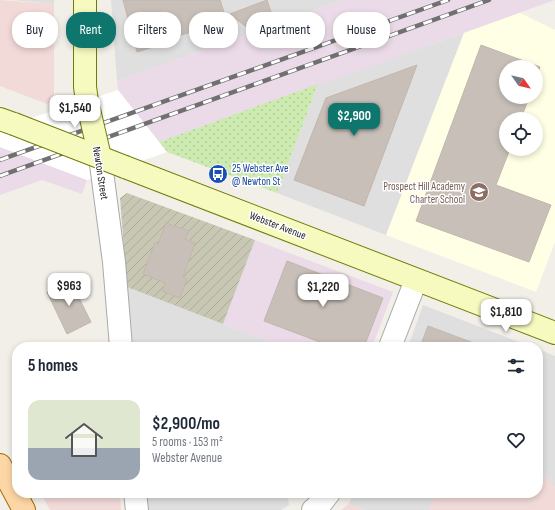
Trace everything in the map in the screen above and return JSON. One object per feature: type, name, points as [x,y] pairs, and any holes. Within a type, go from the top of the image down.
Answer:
[{"type":"main road","name":"Newton Street","points":[[85,0],[85,87],[101,166]]},
{"type":"main road","name":"Webster Avenue","points":[[7,121],[101,166],[125,166],[555,333]]},
{"type":"main road","points":[[0,465],[12,488]]},
{"type":"main road","points":[[18,498],[24,510]]},
{"type":"street","name":"Newton Street","points":[[101,166],[114,262],[121,342]]},
{"type":"street","points":[[392,342],[416,280]]},
{"type":"street","points":[[136,498],[137,510]]},
{"type":"street","points":[[313,510],[325,498]]},
{"type":"shaded area","points":[[0,0],[54,4],[54,12],[12,12],[12,48],[54,48],[54,101],[47,104],[0,86]]},
{"type":"shaded area","points":[[12,0],[54,0],[54,4]]},
{"type":"shaded area","points":[[111,0],[343,0],[310,12],[246,12],[246,35],[238,38],[238,12],[189,12],[189,48],[209,48],[117,81],[115,48],[116,48],[116,12],[112,12]]},
{"type":"shaded area","points":[[343,0],[555,0],[159,142],[118,90],[117,81],[209,48],[238,48],[238,38],[246,35],[246,48],[325,48],[325,12],[310,12]]},
{"type":"shaded area","name":"Prospect Hill Academy Charter School","points":[[520,13],[555,30],[555,242],[536,292],[386,235],[464,33]]},
{"type":"shaded area","points":[[464,33],[386,235],[277,193],[318,84]]},
{"type":"shaded area","points":[[0,147],[87,180],[82,194],[42,180],[0,195]]},
{"type":"shaded area","points":[[127,193],[255,240],[223,324],[127,287],[120,198]]},
{"type":"shaded area","points":[[255,240],[393,292],[374,342],[272,342],[223,324]]},
{"type":"shaded area","points":[[127,287],[272,342],[132,342]]},
{"type":"shaded area","points":[[423,305],[519,342],[410,342]]},
{"type":"shaded area","points":[[543,351],[555,356],[555,487],[543,474]]},
{"type":"shaded area","points":[[543,474],[555,487],[555,510],[429,510],[434,498],[543,498]]},
{"type":"shaded area","points":[[44,498],[120,498],[121,510],[50,510]]},
{"type":"shaded area","points":[[148,498],[288,498],[289,505],[281,510],[149,510]]},
{"type":"shaded area","points":[[351,498],[434,498],[429,510],[364,510],[349,504]]},
{"type":"shaded area","points":[[349,504],[364,510],[341,510]]},
{"type":"green space","points":[[318,84],[277,193],[167,152],[159,142]]},
{"type":"pier","points":[[118,90],[167,152],[87,180],[0,147],[0,128]]},
{"type":"building","points":[[123,0],[220,0],[224,12],[189,12],[189,33],[181,35],[181,12],[126,12]]},
{"type":"building","points":[[267,0],[271,12],[246,12],[246,27],[238,20],[238,12],[235,12]]},
{"type":"building","points":[[481,45],[521,60],[499,60],[499,104],[526,104],[524,112],[499,112],[499,156],[507,156],[496,185],[551,205],[529,262],[416,221]]},
{"type":"building","points":[[136,48],[150,48],[137,52]]},
{"type":"building","points":[[417,65],[364,206],[294,180],[326,98]]},
{"type":"building","points":[[166,223],[189,231],[185,239],[195,243],[183,277],[187,279],[180,298],[162,291],[165,283],[143,274],[155,242],[158,244]]},
{"type":"building","points":[[287,261],[383,298],[366,342],[320,342],[264,321]]},
{"type":"building","points":[[70,280],[91,322],[67,334],[47,292]]},
{"type":"building","points":[[428,326],[471,342],[422,342]]},
{"type":"railway","points":[[0,160],[448,0]]},
{"type":"railway","points":[[0,176],[489,0]]},
{"type":"place","name":"25 Webster Ave @ Newton St","points":[[218,174]]},
{"type":"place","name":"Prospect Hill Academy Charter School","points":[[479,192]]}]
